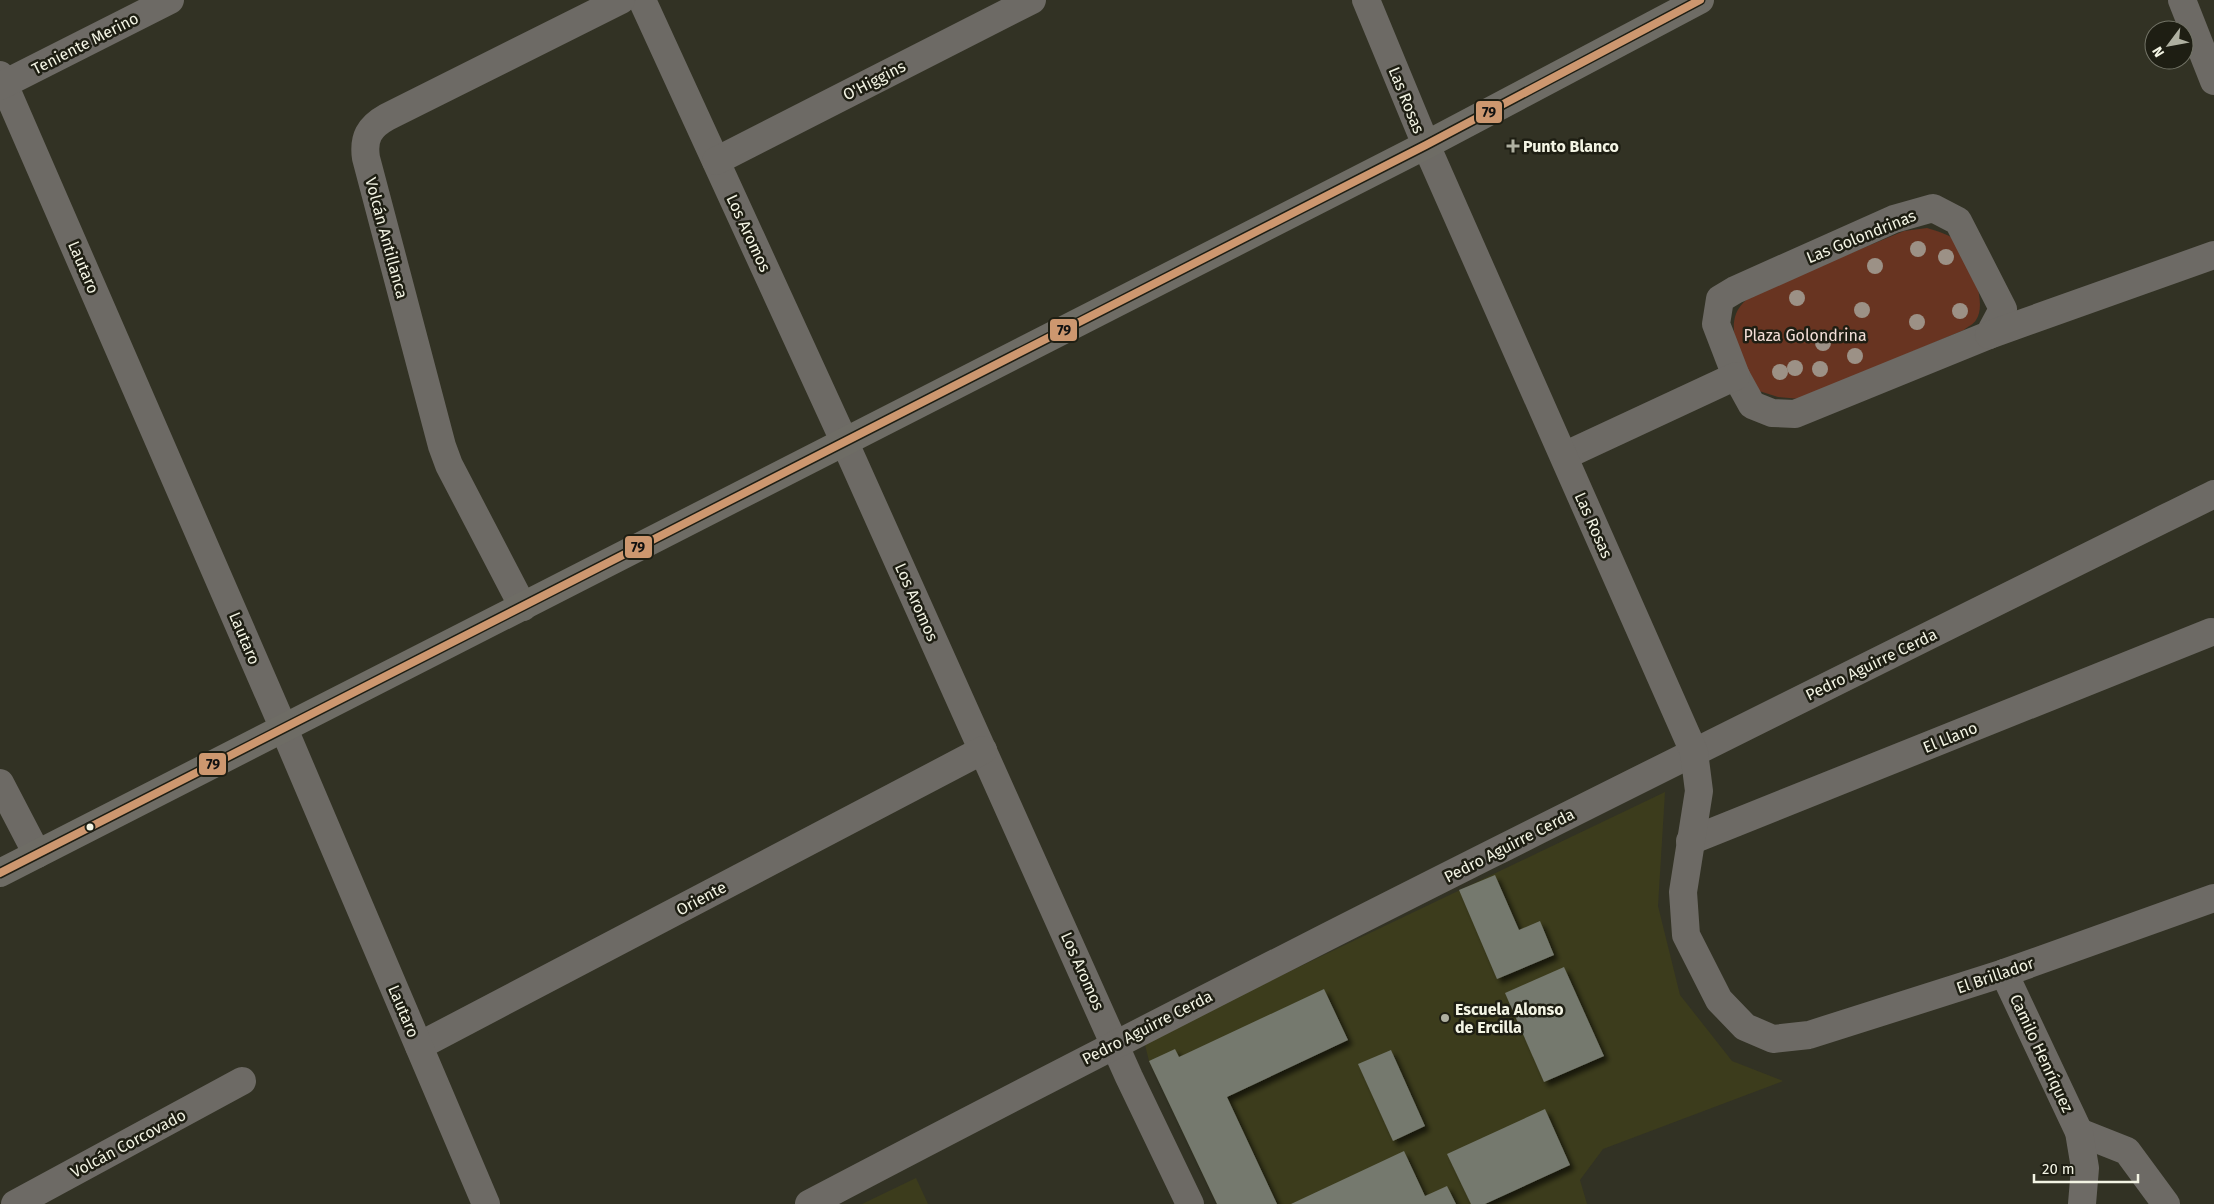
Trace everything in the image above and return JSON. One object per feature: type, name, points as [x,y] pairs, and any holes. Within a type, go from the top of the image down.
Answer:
[{"type":"main road","points":[[0,873],[1426,145],[1700,0]]},
{"type":"street","name":"Teniente Merino","points":[[1,81],[170,0]]},
{"type":"street","name":"Volcán Antillanca","points":[[523,607],[449,465],[442,446],[369,167],[365,142],[371,128],[378,122],[621,0]]},
{"type":"street","name":"Los Aromos","points":[[642,0],[845,443],[1115,1043],[1190,1204]]},
{"type":"street","name":"O'Higgins","points":[[716,161],[1032,0]]},
{"type":"street","name":"Las Rosas","points":[[1366,0],[1426,145],[1694,752],[1699,791],[1682,892],[1686,935],[1719,1000],[1745,1027],[1773,1039]]},
{"type":"street","points":[[2182,0],[2214,81]]},
{"type":"street","name":"Lautaro","points":[[1,81],[284,728],[486,1204]]},
{"type":"street","name":"Las Golondrinas","points":[[1989,335],[2003,309],[1958,221],[1933,208],[1894,219],[1735,290],[1720,299],[1716,324],[1736,376],[1752,405],[1772,413],[1795,414],[1989,335],[2214,256]]},
{"type":"street","points":[[1564,456],[1736,376]]},
{"type":"street","name":"Pedro Aguirre Cerda","points":[[808,1204],[1115,1043],[1694,752],[2214,494]]},
{"type":"street","name":"El Llano","points":[[1690,841],[2211,632]]},
{"type":"street","name":"Oriente","points":[[419,1046],[983,750]]},
{"type":"street","points":[[0,783],[37,854]]},
{"type":"street","name":"El Brillador","points":[[1773,1039],[1809,1036],[2004,973],[2214,898]]},
{"type":"street","name":"Camilo Henríquez","points":[[2004,973],[2079,1132],[2085,1168],[2082,1204]]},
{"type":"street","name":"Volcán Corcovado","points":[[15,1204],[242,1081]]},
{"type":"street","name":"Camilo Henríquez","points":[[2079,1132],[2127,1151],[2166,1204]]},
{"type":"shaded area","name":"Escuela Alonso de Ercilla","points":[[1665,792],[1658,906],[1680,995],[1732,1061],[1783,1081],[1603,1149],[1580,1180],[1587,1204],[1217,1204],[1149,1061],[1144,1041]]},
{"type":"shaded area","points":[[916,1178],[928,1204],[862,1204]]},
{"type":"green space","name":"Plaza Golondrina","points":[[1927,228],[1955,240],[1968,259],[1979,292],[1979,312],[1974,323],[1964,330],[1800,399],[1778,397],[1756,390],[1741,358],[1734,334],[1734,323],[1737,313],[1745,301],[1762,290],[1904,231]]},
{"type":"building","points":[[1495,875],[1519,930],[1540,921],[1554,955],[1497,979],[1459,890]]},
{"type":"building","points":[[1564,967],[1604,1056],[1544,1082],[1505,993]]},
{"type":"building","points":[[1324,989],[1348,1040],[1227,1097],[1277,1204],[1217,1204],[1149,1061],[1175,1049],[1179,1057]]},
{"type":"building","points":[[1391,1050],[1425,1126],[1393,1141],[1358,1064]]},
{"type":"building","points":[[1545,1109],[1570,1165],[1485,1204],[1471,1204],[1447,1154]]},
{"type":"building","points":[[1404,1151],[1425,1196],[1447,1186],[1456,1204],[1291,1204]]},
{"type":"transit line","name":"79","points":[[0,873],[1426,145],[1700,0]]},
{"type":"place","name":"Punto Blanco","points":[[1513,146]]},
{"type":"place","name":"Escuela Alonso de Ercilla","points":[[1445,1018]]}]
